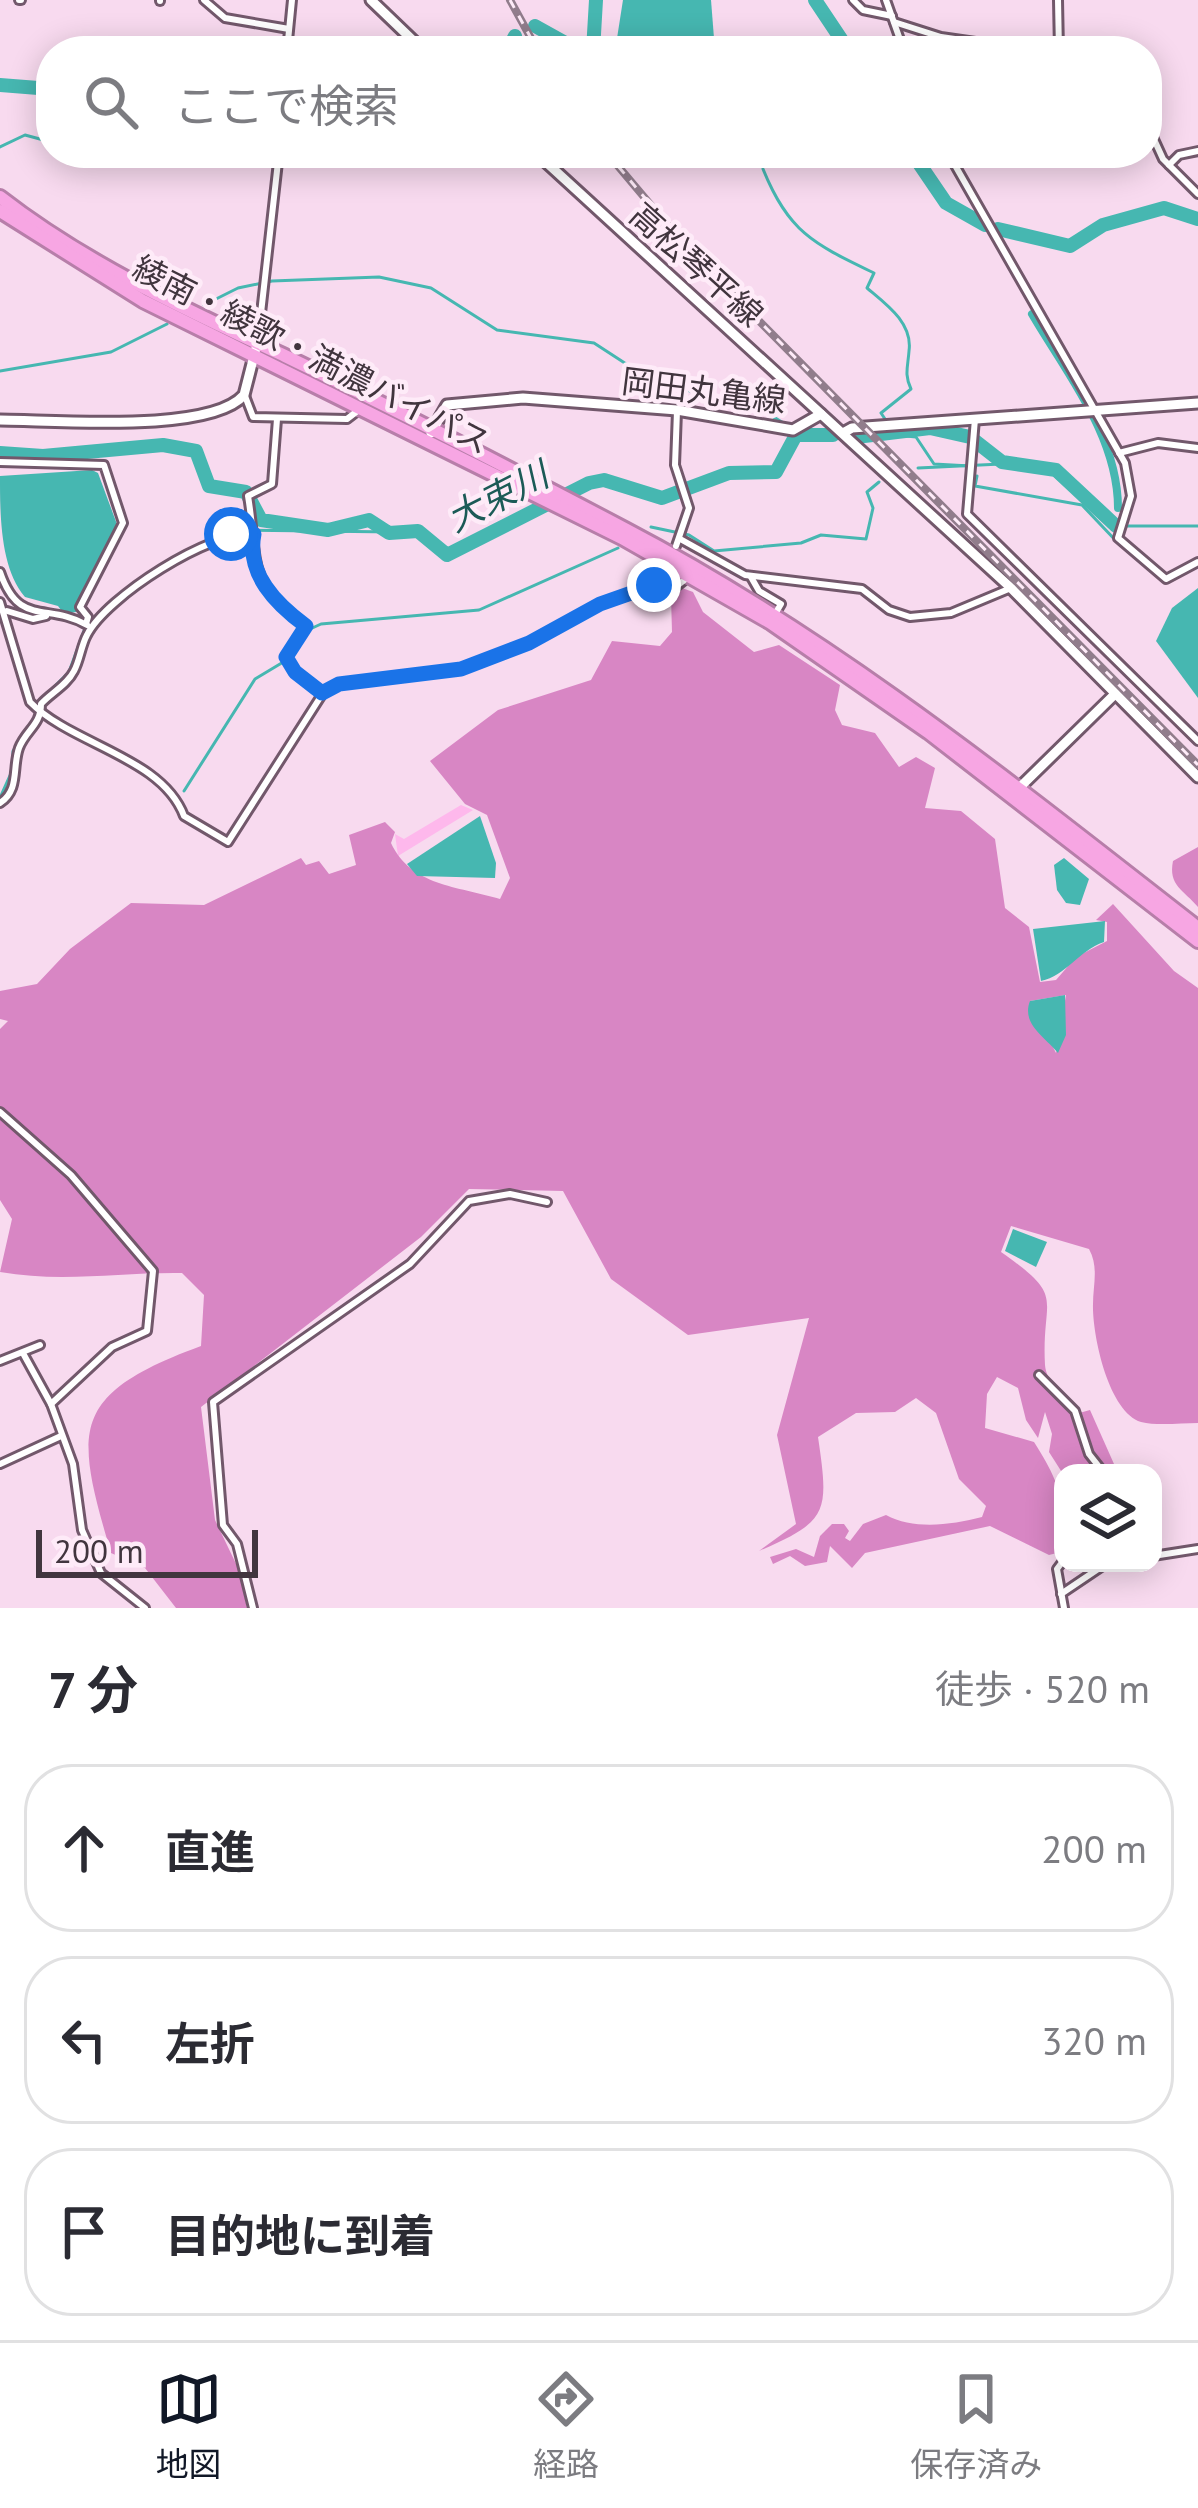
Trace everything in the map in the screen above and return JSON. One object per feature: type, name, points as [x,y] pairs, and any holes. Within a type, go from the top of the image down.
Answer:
[{"type":"highway","name":"綾南・綾歌・満濃バイパス","points":[[0,197],[94,259],[360,409],[430,435]]},
{"type":"highway","name":"綾南・綾歌・満濃バイパス","points":[[0,211],[125,290],[256,349],[547,494],[689,575],[848,674],[1198,928]]},
{"type":"highway","name":"綾南・綾歌・満濃バイパス","points":[[568,506],[775,614],[870,677],[1198,941]]},
{"type":"main road","points":[[371,0],[408,36]]},
{"type":"main road","name":"高松琴平線","points":[[552,168],[821,414]]},
{"type":"main road","points":[[0,420],[168,418],[220,412],[244,395],[256,349]]},
{"type":"main road","name":"岡田丸亀線","points":[[430,435],[447,405],[504,398],[677,410],[796,429],[821,414],[842,433]]},
{"type":"main road","points":[[1198,403],[852,428],[842,433],[1011,588],[1198,777]]},
{"type":"main road","points":[[1015,793],[1115,694]]},
{"type":"street","points":[[204,0],[225,18],[289,28]]},
{"type":"street","points":[[288,36],[292,0]]},
{"type":"street","points":[[853,0],[872,13],[938,36]]},
{"type":"street","points":[[886,0],[898,36]]},
{"type":"street","points":[[1058,0],[1059,36]]},
{"type":"street","points":[[1169,165],[1179,154],[1198,151]]},
{"type":"street","points":[[1162,152],[1198,194]]},
{"type":"street","points":[[256,349],[278,168]]},
{"type":"street","points":[[956,168],[1119,453],[1131,496],[1118,538],[1166,579],[1198,562]]},
{"type":"street","points":[[244,395],[253,417],[347,419],[360,409]]},
{"type":"street","points":[[677,410],[674,457],[689,508],[681,539],[751,577],[811,579],[862,589],[889,610],[920,618],[956,611],[1011,588]]},
{"type":"street","points":[[278,419],[272,484],[249,494],[256,570],[280,606],[306,626],[286,657],[295,672],[322,693]]},
{"type":"street","points":[[974,419],[967,514],[1198,741]]},
{"type":"street","points":[[1119,453],[1158,443],[1198,448]]},
{"type":"street","points":[[0,462],[104,465],[122,524],[80,608],[88,625]]},
{"type":"street","points":[[0,803],[13,788],[18,752],[41,704],[72,676],[88,625],[187,555],[231,534],[254,531]]},
{"type":"street","points":[[2,606],[24,691],[38,710],[130,764],[179,799],[184,816],[228,842],[322,693],[339,684],[461,669],[529,643],[600,604],[650,588],[663,571]]},
{"type":"street","points":[[0,572],[19,606],[88,625]]},
{"type":"street","points":[[634,594],[677,586],[689,575]]},
{"type":"street","points":[[751,577],[759,591],[781,604],[775,614]]},
{"type":"street","points":[[2,606],[33,620],[50,615]]},
{"type":"street","points":[[0,1112],[71,1175],[152,1271],[147,1331],[112,1347],[51,1404]]},
{"type":"street","points":[[253,1608],[237,1544],[223,1525],[213,1402],[420,1257],[469,1201],[510,1195],[547,1202]]},
{"type":"street","points":[[0,1361],[40,1345]]},
{"type":"street","points":[[24,1354],[51,1404],[78,1480],[82,1530],[101,1573],[145,1608]]},
{"type":"street","points":[[1039,1375],[1075,1412],[1095,1464]]},
{"type":"street","points":[[0,1464],[62,1436]]},
{"type":"street","points":[[1162,1555],[1198,1549]]},
{"type":"street","points":[[1057,1572],[1064,1608]]},
{"type":"street","points":[[1061,1594],[1094,1572]]},
{"type":"shaded area","points":[[623,0],[711,0],[714,36],[617,36]]},
{"type":"shaded area","points":[[98,473],[118,527],[76,612],[64,614],[58,606],[25,597],[17,585],[3,540],[0,476]]},
{"type":"shaded area","points":[[682,588],[693,592],[703,612],[754,652],[779,645],[840,685],[835,710],[842,725],[875,733],[899,767],[916,757],[935,768],[925,808],[961,811],[995,839],[1005,908],[1029,927],[1040,982],[1056,980],[1076,957],[1107,941],[1107,922],[1096,920],[1113,904],[1174,971],[1198,988],[1198,1423],[1147,1423],[1129,1415],[1111,1388],[1099,1352],[1093,1317],[1095,1269],[1089,1249],[1011,1226],[1001,1252],[1036,1280],[1047,1300],[1045,1365],[1049,1378],[1072,1415],[1090,1410],[1114,1464],[1057,1464],[1049,1452],[1052,1434],[1045,1412],[1038,1438],[1026,1420],[1018,1388],[997,1377],[987,1394],[985,1428],[1034,1442],[1042,1456],[1054,1478],[1054,1554],[990,1526],[865,1553],[852,1568],[830,1546],[827,1562],[805,1566],[790,1556],[773,1564],[770,1557],[796,1549],[814,1557],[820,1536],[832,1524],[844,1524],[849,1531],[845,1538],[850,1541],[863,1524],[886,1515],[933,1525],[982,1517],[986,1506],[959,1479],[936,1413],[916,1398],[895,1412],[856,1413],[818,1437],[823,1482],[819,1511],[799,1531],[759,1551],[796,1524],[777,1435],[809,1318],[688,1335],[611,1279],[563,1191],[469,1189],[421,1237],[201,1407],[215,1520],[239,1570],[247,1608],[176,1608],[145,1568],[111,1553],[91,1476],[89,1446],[93,1422],[105,1401],[126,1382],[201,1346],[204,1295],[182,1273],[69,1277],[0,1272],[12,1219],[0,1200],[0,1029],[8,1021],[0,1019],[0,991],[37,984],[70,949],[131,903],[204,905],[301,858],[306,865],[319,861],[329,874],[356,865],[349,835],[385,822],[395,832],[391,843],[410,868],[437,882],[500,899],[510,878],[487,815],[465,804],[430,761],[498,710],[591,680],[612,641],[660,646],[672,632],[671,597]],"holes":[[[1066,995],[1056,1053],[1030,1001]]]},
{"type":"shaded area","points":[[1198,588],[1198,698],[1156,641],[1172,608]]},
{"type":"shaded area","points":[[461,805],[473,810],[398,856],[395,834],[404,839]]},
{"type":"shaded area","points":[[480,816],[496,863],[495,878],[417,876],[407,864]]},
{"type":"shaded area","points":[[1198,847],[1198,907],[1178,887],[1172,869],[1173,861]]},
{"type":"shaded area","points":[[1064,858],[1089,879],[1080,905],[1066,903],[1057,890],[1054,865]]},
{"type":"shaded area","points":[[1105,921],[1104,942],[1041,981],[1033,929]]},
{"type":"shaded area","points":[[1065,995],[1066,1035],[1058,1053],[1036,1030],[1028,1009],[1030,1001]]},
{"type":"shaded area","points":[[1013,1229],[1047,1242],[1036,1267],[1005,1251]]},
{"type":"waterway","points":[[594,36],[596,0]]},
{"type":"waterway","points":[[815,0],[839,36]]},
{"type":"waterway","points":[[535,26],[553,36]]},
{"type":"waterway","points":[[0,85],[36,88]]},
{"type":"waterway","points":[[0,147],[25,135],[36,138]]},
{"type":"waterway","points":[[922,168],[946,203],[985,225]]},
{"type":"waterway","points":[[763,169],[783,208],[806,234],[874,273],[867,288],[897,315],[907,332],[911,389],[881,413],[887,422]]},
{"type":"waterway","points":[[998,229],[1070,246],[1103,225],[1164,208],[1198,219]]},
{"type":"waterway","points":[[204,305],[238,288],[272,281],[379,277],[431,288],[497,330],[594,343],[657,384],[752,404],[800,433]]},
{"type":"waterway","points":[[1032,314],[1100,431],[1116,481],[1118,508]]},
{"type":"waterway","points":[[0,371],[111,352],[167,324]]},
{"type":"waterway","points":[[891,428],[896,435],[916,437],[934,464],[970,466]]},
{"type":"waterway","name":"大束川","points":[[856,437],[930,428],[970,437],[1002,462],[1056,470],[1116,526]]},
{"type":"waterway","name":"大束川","points":[[0,453],[43,456],[163,445],[196,451],[209,486],[246,492],[261,520],[328,530],[369,520],[389,533],[418,531],[447,555],[589,483],[604,480],[662,498],[729,473],[776,472],[796,435],[833,435]]},
{"type":"waterway","name":"大束川","points":[[918,468],[1001,464],[1048,470],[1090,506]]},
{"type":"waterway","points":[[977,476],[975,486],[1082,505],[1119,544],[1170,580]]},
{"type":"waterway","points":[[651,527],[689,535],[714,551],[801,543],[821,535],[866,539],[873,508],[867,492],[879,482]]},
{"type":"waterway","points":[[1116,526],[1198,526]]},
{"type":"waterway","points":[[173,559],[228,530],[394,532]]},
{"type":"waterway","points":[[291,657],[308,630],[321,624],[479,610],[618,548]]},
{"type":"waterway","points":[[38,703],[69,672],[85,628],[95,620]]},
{"type":"waterway","points":[[184,791],[255,679],[285,661]]},
{"type":"waterway","points":[[13,761],[13,751],[29,728]]},
{"type":"waterway","points":[[0,798],[12,771]]},
{"type":"railway","points":[[510,0],[530,36]]},
{"type":"railway","points":[[620,168],[687,248],[1198,765]]},
{"type":"route","points":[[231,534],[254,534],[251,547],[256,570],[280,606],[306,626],[286,657],[295,672],[322,693],[339,684],[461,669],[529,643],[600,604],[654,585]]}]
